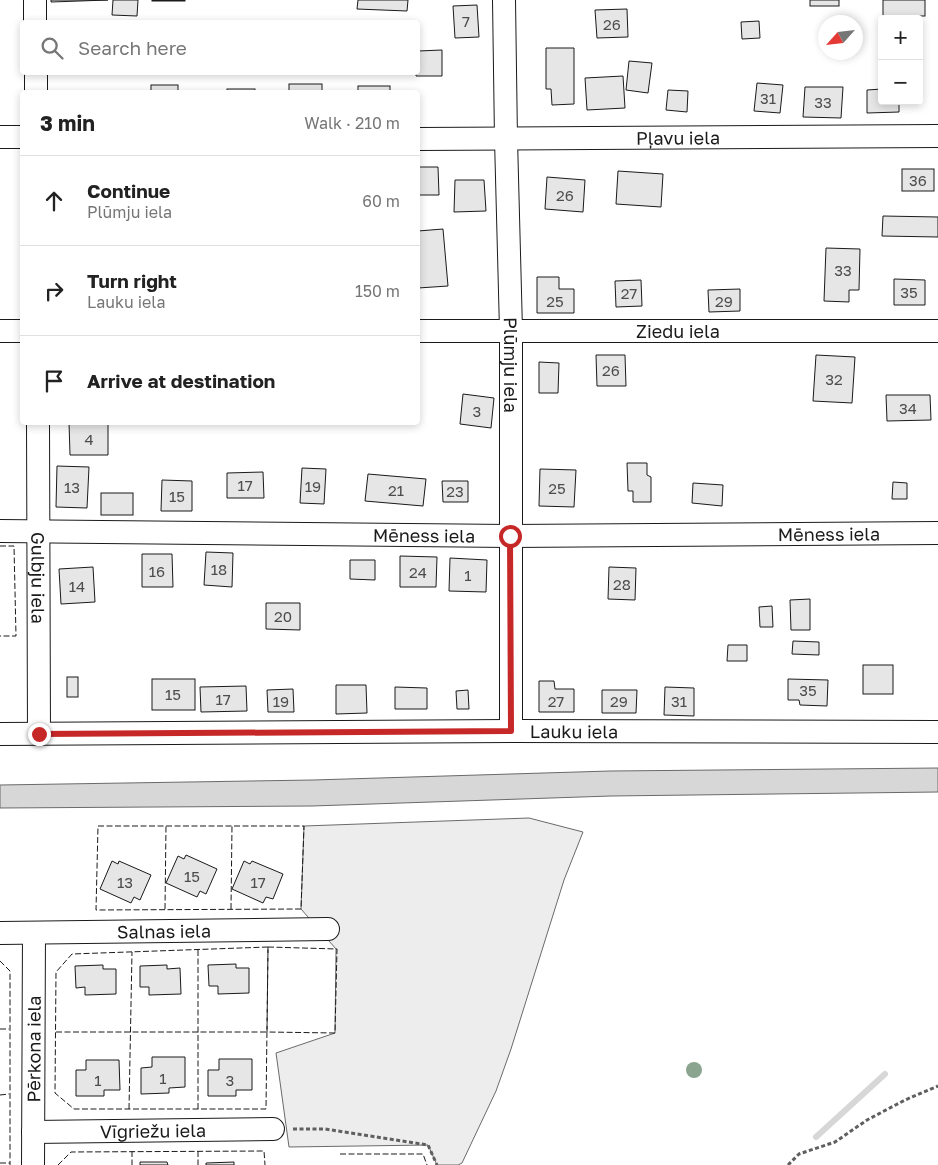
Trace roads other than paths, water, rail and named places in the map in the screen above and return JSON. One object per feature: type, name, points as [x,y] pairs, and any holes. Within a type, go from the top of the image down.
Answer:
[{"type":"street","points":[[35,0],[35,20]]},
{"type":"street","name":"Plūmju iela","points":[[504,0],[511,330],[511,731]]},
{"type":"street","points":[[36,75],[36,90]]},
{"type":"street","name":"Pļavu iela","points":[[420,139],[938,136]]},
{"type":"street","points":[[0,137],[20,137]]},
{"type":"street","points":[[0,331],[20,331]]},
{"type":"street","name":"Ziedu iela","points":[[420,331],[938,331]]},
{"type":"street","name":"Gulbju iela","points":[[38,425],[39,734]]},
{"type":"street","name":"Mēness iela","points":[[0,531],[510,536],[938,533]]},
{"type":"street","name":"Lauku iela","points":[[0,734],[511,731],[938,732]]},
{"type":"street","name":"Salnas iela","points":[[0,934],[328,929]]},
{"type":"street","name":"Pērkona iela","points":[[33,1165],[34,933]]},
{"type":"street","name":"Vīgriežu iela","points":[[33,1132],[273,1129]]},
{"type":"waterway","points":[[816,1137],[885,1074]]}]
